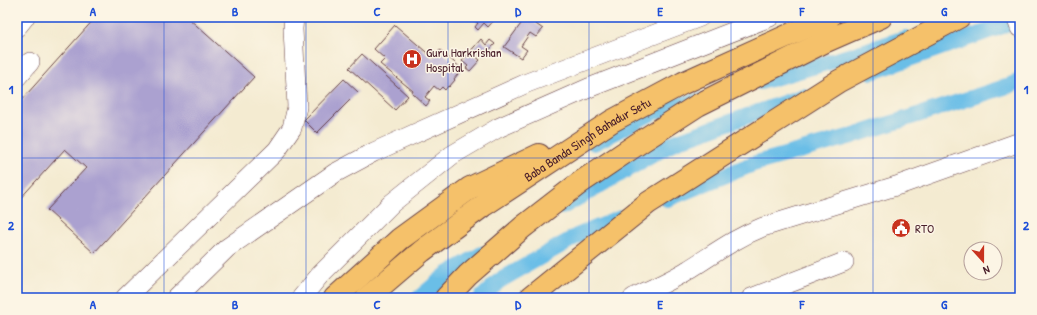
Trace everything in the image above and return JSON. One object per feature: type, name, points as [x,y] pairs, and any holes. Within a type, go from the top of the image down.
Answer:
[{"type":"highway","name":"Baba Banda Singh Bahadur Setu","points":[[367,298],[422,251],[484,205],[612,121],[683,84],[829,17]]},
{"type":"highway","points":[[446,298],[468,275],[523,226],[581,182],[642,141],[698,105],[817,46],[881,17]]},
{"type":"highway","points":[[530,298],[648,203],[839,81],[959,17]]},
{"type":"highway","points":[[335,298],[400,239],[470,188],[612,121]]},
{"type":"street","points":[[17,27],[25,17]]},
{"type":"street","points":[[125,298],[277,150],[292,128],[297,107],[293,29],[294,17]]},
{"type":"street","points":[[176,298],[227,248],[335,173],[374,152],[527,83],[700,17]]},
{"type":"street","points":[[301,298],[320,275],[392,203],[452,155],[498,128],[591,87],[770,17]]},
{"type":"street","points":[[1016,17],[1020,28]]},
{"type":"street","points":[[17,77],[30,62]]},
{"type":"street","points":[[633,298],[687,271],[742,235],[763,227],[899,185],[1020,142]]},
{"type":"street","points":[[751,298],[844,262]]},
{"type":"building","points":[[96,17],[187,17],[254,77],[94,253],[47,210],[86,168],[65,149],[17,202],[17,105]]},
{"type":"building","points":[[471,17],[497,17],[488,27],[484,23],[478,30],[475,27],[478,23]]},
{"type":"building","points":[[526,17],[543,29],[536,37],[530,33],[521,46],[527,50],[521,58],[504,47]]},
{"type":"building","points":[[395,25],[433,58],[440,50],[462,69],[454,79],[455,80],[445,90],[442,87],[439,90],[434,86],[425,97],[430,101],[426,106],[412,93],[413,91],[380,64],[385,59],[374,49]]},
{"type":"building","points":[[481,39],[486,45],[490,40],[495,44],[484,56],[477,50],[473,54],[480,60],[470,71],[466,68],[468,66],[462,61]]},
{"type":"building","points":[[362,54],[408,96],[395,110],[349,68]]},
{"type":"building","points":[[344,79],[358,92],[317,133],[304,120]]},
{"type":"waterway","points":[[872,72],[1020,20]]},
{"type":"waterway","points":[[760,82],[905,38]]},
{"type":"waterway","points":[[667,199],[753,164],[852,136],[1020,81]]},
{"type":"waterway","points":[[562,207],[675,142],[803,96]]},
{"type":"waterway","points":[[594,143],[654,112],[698,100]]},
{"type":"waterway","points":[[481,298],[499,281],[577,236],[621,218]]},
{"type":"waterway","points":[[419,298],[446,275],[482,254]]},
{"type":"place","name":"Guru Harkrishan Hospital","points":[[412,59]]},
{"type":"place","name":"RTO","points":[[901,228]]}]
